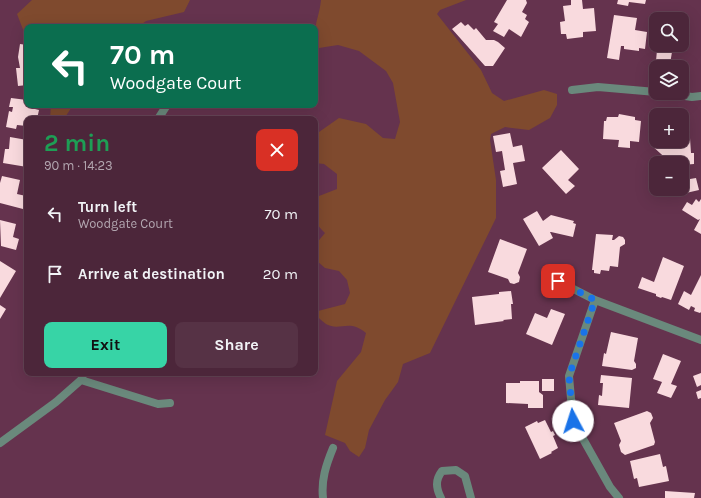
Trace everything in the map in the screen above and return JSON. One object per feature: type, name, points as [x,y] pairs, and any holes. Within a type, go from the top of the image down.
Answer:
[{"type":"street","points":[[572,90],[598,87],[649,91]]},
{"type":"street","points":[[689,97],[701,96]]},
{"type":"street","points":[[558,281],[595,300],[701,340]]},
{"type":"street","points":[[595,300],[569,376],[573,421],[610,488],[619,498]]},
{"type":"street","points":[[0,443],[56,402],[82,377],[158,404],[170,403]]},
{"type":"street","points":[[323,498],[322,486],[325,469],[333,448]]},
{"type":"street","points":[[441,498],[436,483],[442,472],[449,470],[456,470],[465,476],[471,498]]},
{"type":"shaded area","points":[[32,0],[190,0],[184,12],[146,21],[142,24],[24,24],[24,32],[17,14]]},
{"type":"shaded area","points":[[321,0],[466,0],[440,10],[437,14],[481,70],[492,93],[504,101],[544,90],[557,94],[557,105],[550,118],[529,130],[505,127],[491,134],[490,140],[496,180],[496,218],[430,353],[403,364],[398,382],[385,400],[369,430],[365,448],[359,457],[350,451],[345,443],[325,435],[337,381],[361,352],[366,333],[355,326],[331,326],[326,324],[318,317],[318,311],[345,304],[350,293],[347,280],[339,271],[325,268],[318,262],[318,241],[325,233],[318,225],[318,197],[337,189],[337,174],[324,164],[318,163],[318,132],[339,118],[366,124],[383,138],[395,139],[400,122],[393,83],[386,71],[359,51],[338,45],[319,48],[318,24],[316,23]]},
{"type":"shaded area","points":[[51,108],[71,108],[66,116],[50,116]]},
{"type":"building","points":[[507,0],[526,0],[527,3],[522,12],[527,15],[525,19],[529,22],[521,37],[509,29],[504,37],[493,31],[498,24],[494,22]]},
{"type":"building","points":[[571,0],[582,0],[583,9],[594,8],[596,31],[583,32],[583,37],[567,39],[566,34],[561,34],[560,22],[565,21],[563,6],[571,5]]},
{"type":"building","points":[[618,0],[646,0],[645,4],[629,2],[628,6],[617,4]]},
{"type":"building","points":[[614,15],[637,18],[635,30],[647,32],[645,49],[639,48],[639,51],[624,49],[624,46],[621,46],[619,60],[607,58]]},
{"type":"building","points":[[461,22],[465,26],[468,24],[474,30],[476,28],[486,40],[494,40],[505,48],[493,66],[485,66],[452,29]]},
{"type":"building","points":[[20,44],[24,45],[24,85],[18,86],[16,68],[20,68],[18,57]]},
{"type":"building","points":[[657,52],[672,52],[671,60],[656,60]]},
{"type":"building","points":[[11,98],[24,100],[24,108],[35,108],[39,110],[38,116],[24,116],[24,126],[17,125],[16,129],[6,127],[9,111],[12,112],[13,107],[9,107]]},
{"type":"building","points":[[619,114],[635,117],[635,120],[641,121],[639,142],[630,141],[630,148],[618,147],[619,140],[603,139],[604,121],[606,121],[607,117],[618,117]]},
{"type":"building","points":[[510,133],[513,147],[522,145],[525,161],[513,163],[517,184],[503,187],[500,171],[505,170],[502,151],[496,152],[493,136]]},
{"type":"building","points":[[10,137],[24,139],[24,166],[3,163],[5,149],[9,149]]},
{"type":"building","points":[[689,137],[690,138],[691,153],[694,153],[694,164],[689,164],[689,156],[663,156],[654,148],[689,148]]},
{"type":"building","points":[[561,150],[579,169],[568,180],[575,186],[566,194],[542,168]]},
{"type":"building","points":[[2,176],[20,180],[17,194],[24,196],[23,209],[0,203],[0,183]]},
{"type":"building","points":[[696,178],[699,190],[689,192],[689,179]]},
{"type":"building","points":[[696,199],[699,202],[701,199],[701,234],[694,230],[700,219],[698,220],[682,210],[687,202],[692,205]]},
{"type":"building","points":[[537,211],[543,221],[551,215],[574,221],[573,223],[576,224],[573,237],[550,232],[553,238],[539,246],[523,219]]},
{"type":"building","points":[[0,220],[16,224],[13,237],[19,239],[16,250],[1,246]]},
{"type":"building","points":[[596,234],[613,235],[612,240],[619,236],[623,237],[625,240],[625,244],[620,247],[618,267],[610,266],[609,271],[601,270],[600,274],[594,273],[594,270],[592,270]]},
{"type":"building","points":[[500,239],[527,249],[518,273],[520,277],[519,282],[514,284],[510,283],[508,279],[488,272]]},
{"type":"building","points":[[663,257],[684,266],[671,300],[661,298],[656,296],[656,294],[638,288],[642,277],[654,282]]},
{"type":"building","points":[[0,261],[16,271],[0,298]]},
{"type":"building","points":[[701,275],[700,313],[694,311],[695,308],[691,306],[689,310],[678,304],[684,291],[691,295]]},
{"type":"building","points":[[511,291],[513,304],[511,304],[512,319],[475,325],[472,297]]},
{"type":"building","points":[[0,305],[6,309],[0,319]]},
{"type":"building","points":[[551,309],[565,314],[552,345],[526,334],[535,313],[547,318]]},
{"type":"building","points":[[611,332],[638,338],[634,361],[636,368],[632,370],[602,366],[604,353],[606,354]]},
{"type":"building","points":[[663,354],[681,361],[671,384],[677,386],[671,398],[657,393],[662,382],[653,379]]},
{"type":"building","points":[[701,373],[701,385],[697,387],[693,376]]},
{"type":"building","points":[[601,375],[632,378],[629,408],[598,405],[599,395],[602,396],[603,383],[600,383]]},
{"type":"building","points":[[542,379],[554,379],[554,391],[542,391]]},
{"type":"building","points":[[520,381],[539,381],[539,392],[543,395],[543,408],[528,408],[528,404],[506,403],[506,383],[520,383]]},
{"type":"building","points":[[701,390],[701,398],[698,399],[696,392]]},
{"type":"building","points":[[647,411],[651,413],[653,418],[650,423],[655,442],[654,445],[625,455],[621,452],[619,445],[621,441],[614,423]]},
{"type":"building","points":[[545,420],[551,432],[553,431],[555,435],[553,436],[558,448],[540,459],[525,427],[537,421],[538,423]]},
{"type":"building","points":[[660,454],[663,467],[666,466],[669,481],[639,487],[637,478],[634,479],[630,461]]},
{"type":"building","points":[[665,491],[695,493],[694,498],[665,498]]},
{"type":"route","points":[[558,281],[595,300],[569,376],[573,421]]}]
